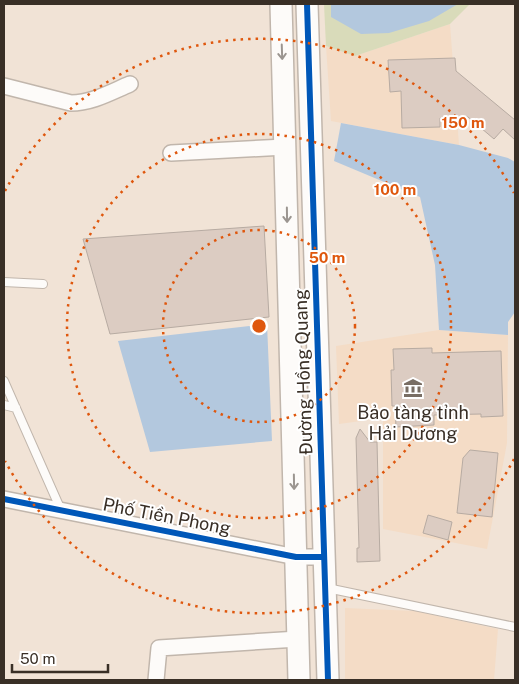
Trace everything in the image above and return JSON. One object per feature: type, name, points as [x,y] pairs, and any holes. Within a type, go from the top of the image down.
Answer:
[{"type":"street","name":"Đường Hồng Quang","points":[[281,4],[299,680]]},
{"type":"street","name":"Đường Hồng Quang","points":[[307,4],[328,680]]},
{"type":"street","points":[[283,79],[310,80]]},
{"type":"street","points":[[4,86],[71,103],[79,103],[90,101],[130,84]]},
{"type":"street","points":[[171,153],[285,148]]},
{"type":"street","points":[[291,386],[319,385]]},
{"type":"street","name":"Phố Tiền Phong","points":[[4,499],[296,557],[324,557]]},
{"type":"street","points":[[156,680],[159,648],[298,639]]},
{"type":"lane","points":[[4,282],[43,284]]},
{"type":"lane","points":[[4,381],[61,510]]},
{"type":"lane","points":[[4,405],[16,408]]},
{"type":"lane","points":[[325,588],[515,627]]},
{"type":"shaded area","points":[[450,24],[459,145],[331,121],[326,46],[355,56]]},
{"type":"shaded area","points":[[439,330],[508,335],[507,443],[487,549],[383,529],[383,418],[339,424],[336,346]]},
{"type":"shaded area","points":[[345,608],[415,611],[498,629],[494,680],[345,680]]},
{"type":"green space","points":[[324,4],[470,4],[450,24],[355,56],[326,46]]},
{"type":"water","points":[[331,4],[458,4],[429,21],[389,33],[361,34],[331,17]]},
{"type":"water","points":[[341,123],[459,145],[508,158],[515,162],[515,312],[508,322],[508,335],[439,330],[435,265],[420,197],[334,161]]},
{"type":"water","points":[[267,324],[272,441],[150,452],[118,341]]},
{"type":"building","points":[[455,58],[456,71],[515,120],[515,140],[503,129],[494,139],[468,117],[440,118],[440,127],[402,128],[401,91],[390,92],[388,60]]},
{"type":"building","points":[[264,226],[269,317],[110,334],[83,239]]},
{"type":"building","points":[[432,348],[432,353],[501,351],[503,416],[481,417],[481,414],[434,415],[434,425],[396,427],[395,406],[392,406],[391,370],[394,370],[393,349]]},
{"type":"building","points":[[360,429],[370,442],[377,442],[380,561],[357,562],[357,548],[359,548],[356,438]]},
{"type":"building","points":[[470,450],[498,453],[492,517],[457,513],[463,458]]},
{"type":"building","points":[[428,515],[452,522],[448,540],[423,533]]},
{"type":"cycle path","points":[[307,4],[328,680]]},
{"type":"cycle path","points":[[4,499],[296,557],[324,557]]},
{"type":"place","name":"Bảo tàng tỉnh Hải Dương","points":[[413,388]]}]
